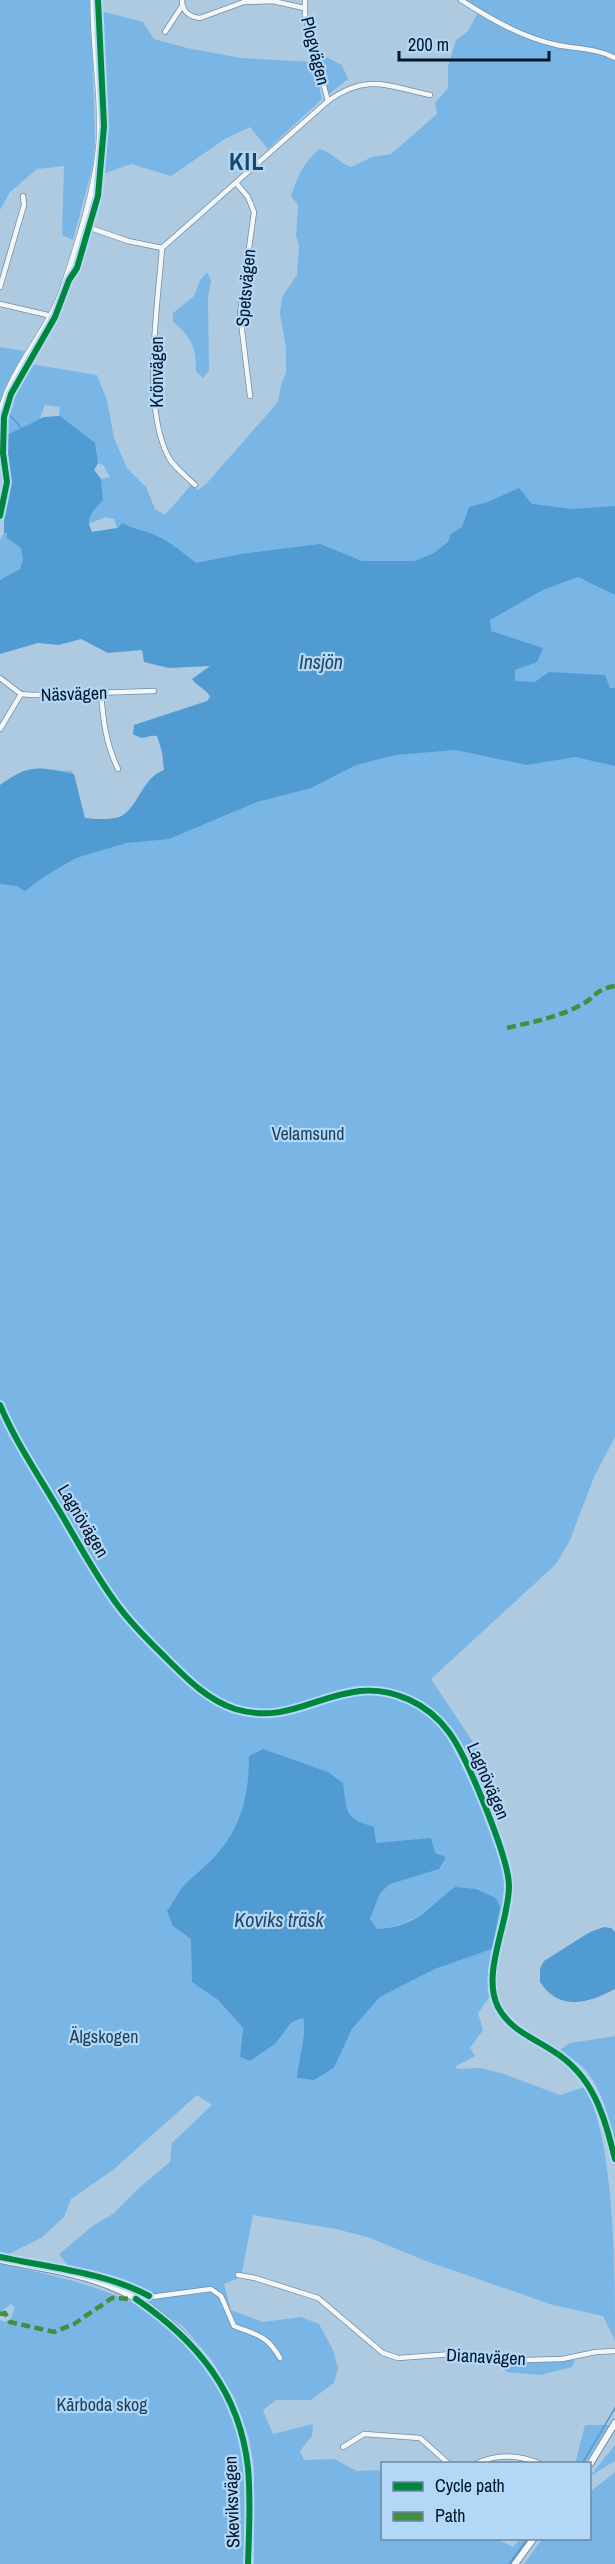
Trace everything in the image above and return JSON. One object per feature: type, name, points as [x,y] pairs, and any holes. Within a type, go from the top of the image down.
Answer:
[{"type":"main road","points":[[0,417],[15,376],[52,316],[64,286],[97,165],[100,139],[94,0]]},
{"type":"street","name":"Plogvägen","points":[[305,0],[304,8],[328,101]]},
{"type":"street","points":[[461,0],[514,31],[556,44],[597,51],[615,58]]},
{"type":"street","points":[[165,32],[182,3],[190,15],[200,18],[244,2],[273,1],[304,8]]},
{"type":"street","points":[[82,225],[162,248],[237,184],[328,101],[353,86],[371,83],[430,95]]},
{"type":"street","name":"Spetsvägen","points":[[237,184],[248,197],[254,212],[240,314],[250,396]]},
{"type":"street","points":[[0,287],[24,205],[23,196]]},
{"type":"street","name":"Krönvägen","points":[[162,248],[154,399],[163,442],[169,458],[195,485]]},
{"type":"street","points":[[0,304],[52,316]]},
{"type":"street","name":"Näsvägen","points":[[0,678],[21,694],[154,691]]},
{"type":"street","points":[[101,693],[105,732],[110,754],[118,769]]},
{"type":"street","points":[[0,729],[21,694]]},
{"type":"street","name":"Lagnövägen","points":[[0,1405],[19,1444],[110,1596],[138,1630],[197,1688],[233,1708],[263,1714],[285,1712],[360,1691],[390,1694],[422,1707],[448,1731],[482,1800],[508,1875],[507,1909],[492,1975],[497,2006],[513,2026],[560,2056],[583,2077],[595,2094],[603,2114],[615,2159]]},
{"type":"street","name":"Skeviksvägen","points":[[0,2260],[99,2282],[136,2299],[170,2323],[186,2339],[217,2378],[242,2435],[248,2469],[248,2564]]},
{"type":"street","name":"Dianavägen","points":[[238,2275],[255,2278],[318,2298],[383,2353],[398,2358],[453,2354],[527,2360],[562,2359],[596,2352],[615,2351]]},
{"type":"street","points":[[136,2299],[211,2289],[221,2296],[234,2326],[268,2341],[280,2358]]},
{"type":"street","points":[[591,2462],[615,2423]]},
{"type":"street","points":[[343,2446],[363,2434],[420,2438],[448,2462]]},
{"type":"street","points":[[479,2462],[499,2456],[514,2456],[537,2462]]},
{"type":"street","points":[[515,2564],[533,2540]]},
{"type":"green space","points":[[0,0],[91,0],[95,141],[93,165],[73,240],[62,235],[64,166],[37,169],[10,192],[0,210]]},
{"type":"green space","name":"Velamsund","points":[[458,0],[615,0],[615,1437],[594,1477],[570,1540],[556,1564],[431,1679],[475,1745],[490,1788],[479,1787],[490,1814],[484,1818],[501,1862],[505,1882],[503,1917],[488,1976],[490,1996],[478,2013],[483,2030],[470,2048],[475,2056],[456,2066],[457,2069],[481,2068],[504,2074],[560,2095],[585,2087],[595,2111],[608,2173],[615,2280],[615,2341],[603,2316],[553,2305],[426,2261],[370,2238],[336,2229],[253,2215],[241,2277],[224,2284],[231,2310],[263,2322],[301,2317],[319,2324],[333,2350],[338,2368],[334,2383],[311,2400],[276,2400],[263,2410],[273,2434],[313,2424],[312,2436],[300,2451],[304,2460],[334,2459],[357,2471],[379,2470],[381,2473],[381,2540],[499,2540],[513,2547],[519,2540],[530,2540],[511,2564],[254,2564],[254,2468],[249,2438],[234,2397],[213,2362],[184,2327],[131,2291],[68,2266],[59,2254],[94,2225],[113,2214],[170,2162],[172,2143],[212,2105],[197,2095],[113,2170],[71,2199],[64,2217],[41,2238],[9,2254],[0,2253],[0,796],[40,770],[72,771],[78,802],[76,831],[127,824],[226,704],[220,654],[82,625],[0,638],[0,540],[4,533],[4,512],[11,483],[5,446],[6,417],[13,395],[31,364],[97,375],[107,400],[114,438],[127,468],[146,487],[155,509],[165,515],[191,485],[198,490],[206,484],[278,402],[286,373],[286,348],[280,314],[282,297],[297,275],[299,245],[296,236],[298,205],[291,196],[302,170],[314,153],[320,149],[351,167],[372,157],[391,154],[437,114],[435,103],[448,88],[448,66],[456,40],[468,31],[478,12]],"holes":[[[45,405],[60,407],[59,416],[40,418]],[[98,463],[103,465],[110,477],[101,479],[94,470]],[[106,517],[114,519],[117,528],[92,532],[88,524]],[[444,1895],[492,1949],[435,1969],[380,1997],[352,2029],[334,2068],[314,2079],[297,2078],[304,2032],[303,2018],[292,2022],[275,2044],[250,2061],[240,2057],[243,2028],[218,2000],[205,1991],[376,1901],[370,1919],[377,1929],[396,1926],[413,1919]]]},
{"type":"green space","points":[[101,11],[143,22],[154,39],[187,48],[241,58],[313,62],[322,99],[268,149],[250,127],[225,139],[171,176],[131,164],[103,174],[107,122]]},
{"type":"green space","points":[[318,53],[342,65],[348,79],[329,94]]},
{"type":"green space","points":[[207,272],[211,281],[208,298],[209,371],[203,378],[196,371],[192,344],[185,333],[173,322],[173,313],[194,296],[200,280]]},
{"type":"green space","points":[[0,347],[25,351],[4,390],[0,403]]},
{"type":"green space","points":[[615,2036],[615,2142],[604,2103],[590,2075],[560,2050],[570,2043]]},
{"type":"green space","name":"Kårboda skog","points":[[0,2264],[67,2279],[115,2295],[152,2314],[188,2345],[216,2384],[227,2405],[242,2450],[246,2493],[245,2564],[0,2564],[0,2320],[5,2322],[10,2320],[15,2307],[11,2304],[0,2312]]},
{"type":"green space","points":[[575,2360],[572,2367],[540,2375],[506,2372],[499,2361]]},
{"type":"green space","points":[[585,2425],[609,2425],[586,2462],[576,2462]]},
{"type":"green space","points":[[615,2445],[615,2461],[591,2475]]},
{"type":"green space","points":[[615,2472],[615,2564],[524,2564],[541,2540],[591,2540],[591,2491]]},
{"type":"water","name":"Insjön","points":[[60,416],[95,443],[98,463],[94,470],[101,479],[103,500],[90,518],[92,532],[118,528],[122,523],[162,539],[196,563],[241,554],[320,544],[362,561],[415,561],[434,553],[448,542],[451,534],[462,527],[469,507],[488,502],[519,488],[532,504],[573,509],[615,506],[615,595],[578,577],[543,590],[490,620],[491,631],[543,648],[537,662],[515,670],[515,681],[535,682],[549,672],[605,675],[610,688],[615,688],[615,766],[575,757],[527,765],[456,750],[395,755],[356,765],[311,788],[257,802],[169,839],[126,843],[76,858],[25,891],[17,886],[0,884],[0,785],[27,770],[43,769],[74,774],[85,818],[119,817],[131,808],[150,780],[164,770],[157,736],[143,738],[137,736],[133,734],[134,725],[207,701],[210,697],[192,679],[210,666],[169,668],[144,662],[142,650],[108,653],[81,639],[59,645],[38,643],[0,654],[0,580],[20,569],[23,560],[21,548],[7,538],[7,533],[4,533],[4,512],[11,483],[5,436],[44,417]]},
{"type":"water","name":"Koviks träsk","points":[[263,1749],[328,1772],[343,1783],[349,1813],[357,1821],[374,1827],[376,1843],[431,1838],[435,1853],[446,1857],[439,1869],[390,1884],[380,1893],[370,1919],[377,1929],[412,1920],[455,1887],[476,1889],[496,1898],[500,1907],[492,1949],[435,1969],[380,1997],[352,2029],[334,2068],[314,2080],[297,2078],[304,2032],[303,2018],[292,2022],[275,2044],[250,2061],[240,2057],[243,2028],[218,2000],[192,1982],[191,1939],[173,1926],[167,1911],[182,1888],[212,1859],[232,1833],[242,1809],[248,1783],[249,1756]]},
{"type":"water","points":[[604,1927],[611,1928],[615,1932],[615,1989],[585,2001],[565,2001],[556,1998],[540,1982],[540,1968],[544,1961],[590,1932]]},
{"type":"waterway","points":[[8,413],[22,429]]},
{"type":"waterway","points":[[583,2462],[615,2408]]},
{"type":"waterway","points":[[509,2564],[527,2540]]},
{"type":"marked path","points":[[507,1028],[562,1014],[585,1003],[598,992],[615,986]]},
{"type":"marked path","points":[[0,2314],[5,2313],[10,2322],[54,2332],[74,2324],[112,2298],[136,2299]]},
{"type":"cycle path","points":[[0,516],[7,482],[3,453],[4,417],[11,394],[55,317],[69,280],[77,268],[98,196],[104,126],[98,0]]},
{"type":"cycle path","points":[[0,1405],[27,1457],[110,1595],[149,1641],[207,1695],[235,1709],[253,1713],[269,1713],[299,1708],[343,1694],[360,1691],[385,1692],[409,1700],[440,1721],[456,1743],[465,1761],[485,1807],[507,1872],[508,1900],[494,1964],[494,1994],[498,2007],[515,2027],[553,2051],[578,2072],[595,2098],[615,2159]]},
{"type":"cycle path","points":[[0,2257],[96,2276],[149,2296]]},
{"type":"cycle path","points":[[136,2299],[178,2332],[196,2351],[212,2371],[236,2415],[248,2468],[250,2504],[248,2564]]},
{"type":"district","name":"KIL","points":[[247,162]]},
{"type":"park label","name":"Älgskogen","points":[[104,2037]]}]
